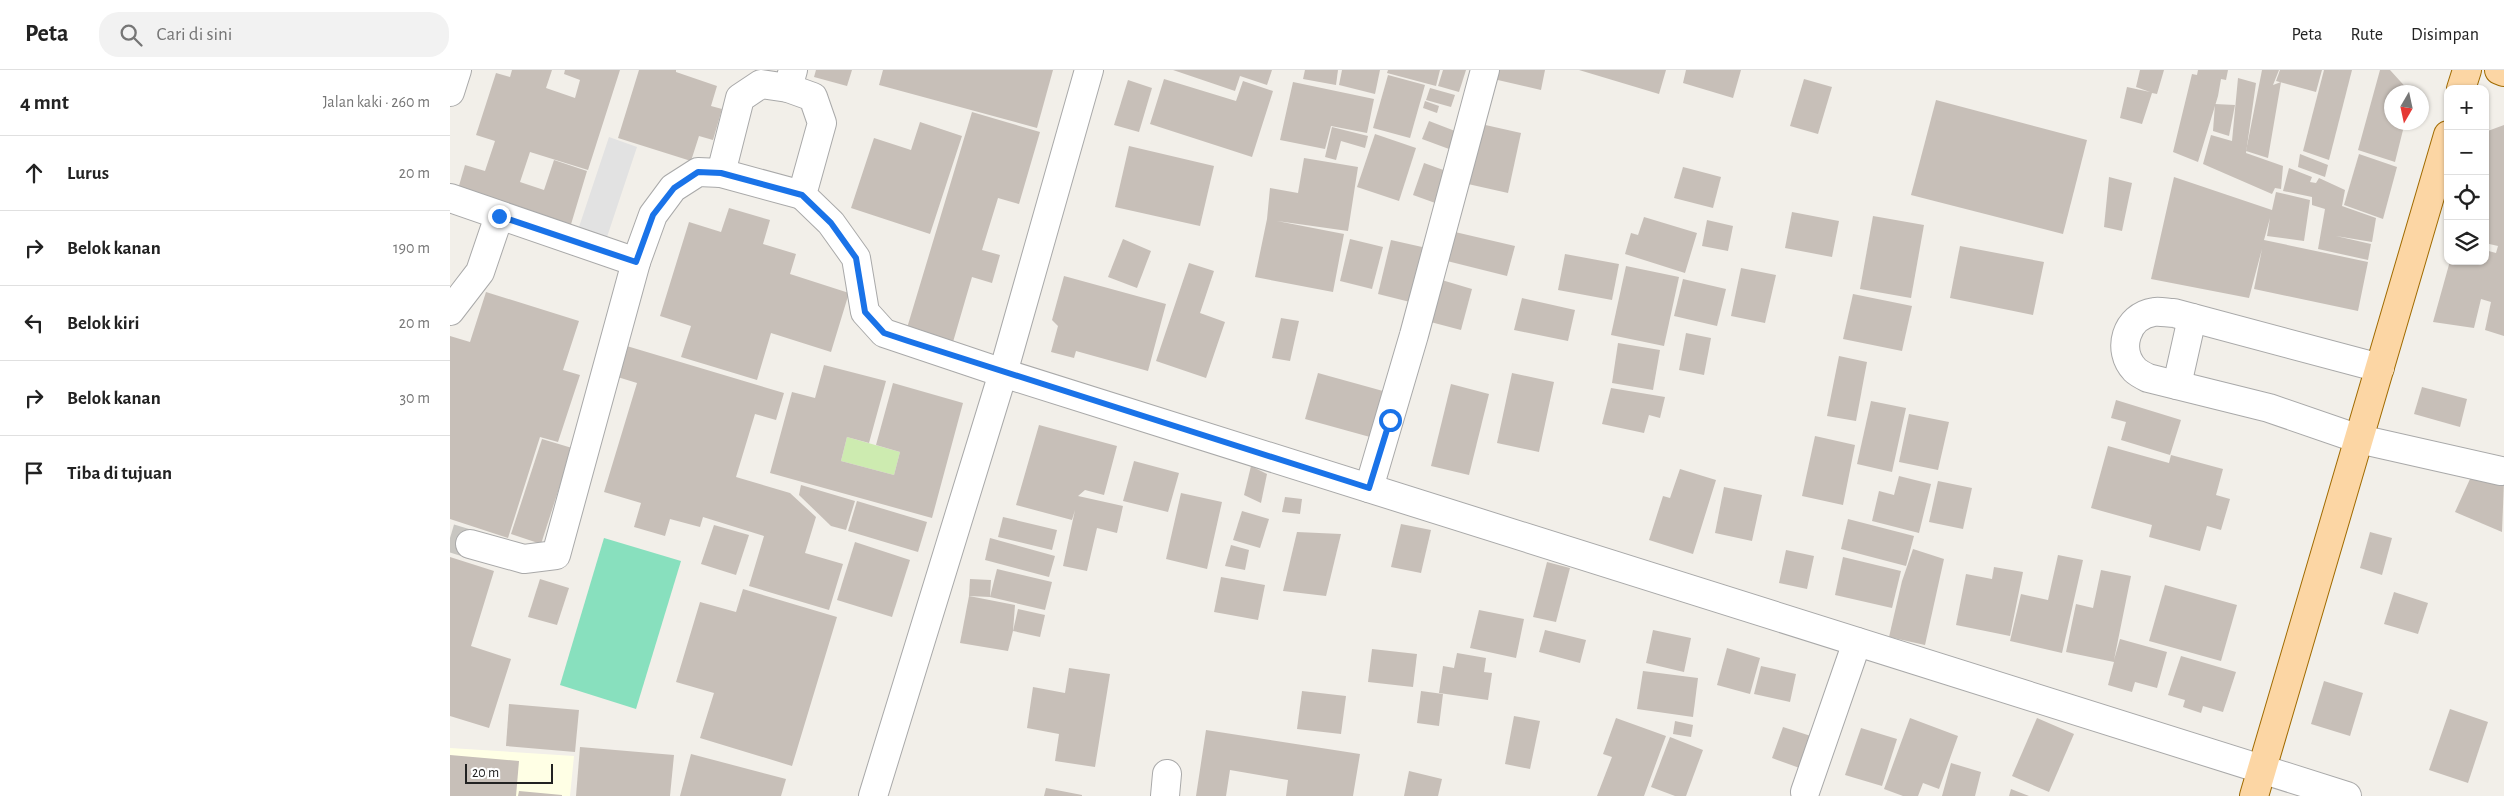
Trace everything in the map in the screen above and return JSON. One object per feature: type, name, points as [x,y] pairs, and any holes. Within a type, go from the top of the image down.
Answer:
[{"type":"main road","points":[[2462,85],[2467,70]]},
{"type":"main road","points":[[2499,70],[2504,72]]},
{"type":"main road","points":[[2254,796],[2444,149]]},
{"type":"street","points":[[450,92],[457,70]]},
{"type":"street","points":[[873,796],[1003,373],[1090,70]]},
{"type":"street","points":[[1369,488],[1414,335],[1485,70]]},
{"type":"street","points":[[721,173],[740,98],[761,84],[790,79],[813,97],[822,123],[802,195]]},
{"type":"street","points":[[470,544],[524,560],[556,555],[636,262],[653,215],[674,188],[698,172],[721,173],[802,195],[831,223],[856,258],[865,312],[884,333],[1003,373],[2346,796]]},
{"type":"street","points":[[450,198],[636,262]]},
{"type":"street","points":[[450,311],[480,272],[499,216]]},
{"type":"street","points":[[2380,368],[2174,313],[2153,312],[2138,318],[2130,326],[2125,337],[2126,356],[2135,371],[2148,378],[2269,408],[2359,439],[2501,471]]},
{"type":"street","points":[[2177,385],[2192,318]]},
{"type":"street","points":[[1805,792],[1857,642]]},
{"type":"shaded area","points":[[609,137],[637,147],[605,243],[577,233]]},
{"type":"shaded area","points":[[450,748],[574,756],[570,796],[450,796]]},
{"type":"green space","points":[[847,437],[900,452],[894,475],[841,461]]},
{"type":"green space","points":[[604,538],[681,561],[636,709],[560,685]]},
{"type":"building","points":[[512,70],[552,70],[546,88],[575,98],[580,80],[564,74],[565,70],[620,70],[588,170],[530,152],[520,182],[544,190],[554,160],[587,171],[569,231],[456,196],[465,165],[485,171],[495,141],[476,135],[496,73],[510,77]]},
{"type":"building","points":[[639,70],[676,70],[676,72],[717,86],[711,106],[722,109],[713,140],[699,136],[691,161],[618,138]]},
{"type":"building","points":[[816,70],[852,70],[847,86],[814,77]]},
{"type":"building","points":[[883,70],[1053,70],[1037,128],[879,85]]},
{"type":"building","points":[[1173,70],[1272,70],[1267,85],[1240,76],[1235,91]]},
{"type":"building","points":[[1305,70],[1338,70],[1336,85],[1303,79]]},
{"type":"building","points":[[1342,70],[1380,70],[1375,94],[1339,85]]},
{"type":"building","points":[[1388,70],[1440,70],[1436,86],[1387,73]]},
{"type":"building","points":[[1443,70],[1466,70],[1459,92],[1438,86]]},
{"type":"building","points":[[1491,70],[1545,70],[1541,90],[1489,78]]},
{"type":"building","points":[[1579,70],[1666,70],[1659,94]]},
{"type":"building","points":[[1686,70],[1741,70],[1733,98],[1683,83]]},
{"type":"building","points":[[2140,70],[2164,70],[2157,94],[2152,93],[2142,124],[2120,118],[2127,87],[2150,92],[2136,87]]},
{"type":"building","points":[[2198,70],[2228,70],[2226,80],[2221,79],[2218,96],[2198,162],[2173,152],[2192,74],[2197,75]]},
{"type":"building","points":[[2262,70],[2279,70],[2273,85],[2281,82],[2268,158],[2246,151]]},
{"type":"building","points":[[2280,70],[2322,70],[2316,92],[2276,81]]},
{"type":"building","points":[[2324,70],[2352,70],[2329,160],[2303,151]]},
{"type":"building","points":[[2380,70],[2390,70],[2404,85],[2384,85],[2384,130],[2403,130],[2395,162],[2358,150]]},
{"type":"building","points":[[1388,75],[1425,85],[1410,138],[1373,128]]},
{"type":"building","points":[[2238,78],[2256,83],[2246,153],[2283,166],[2281,189],[2275,188],[2272,194],[2203,164],[2211,135],[2232,141]]},
{"type":"building","points":[[1164,79],[1236,101],[1243,81],[1273,91],[1252,157],[1150,124]]},
{"type":"building","points":[[1804,79],[1832,87],[1818,134],[1790,126]]},
{"type":"building","points":[[1128,80],[1152,88],[1139,132],[1114,125]]},
{"type":"building","points":[[1293,82],[1374,99],[1367,133],[1331,126],[1325,149],[1280,140]]},
{"type":"building","points":[[1430,88],[1455,95],[1451,107],[1426,100]]},
{"type":"building","points":[[1936,100],[2087,140],[2063,234],[1911,195]]},
{"type":"building","points":[[1425,101],[1439,106],[1437,113],[1423,108]]},
{"type":"building","points":[[2215,104],[2235,105],[2229,136],[2213,131]]},
{"type":"building","points":[[972,112],[1040,132],[1019,204],[998,198],[982,250],[1000,255],[992,283],[972,277],[953,342],[907,328]]},
{"type":"building","points":[[1429,121],[1455,131],[1449,149],[1422,139]]},
{"type":"building","points":[[920,122],[962,136],[930,234],[851,208],[874,138],[911,150]]},
{"type":"building","points":[[1481,124],[1521,133],[1508,193],[1468,184]]},
{"type":"building","points":[[2504,125],[2504,336],[2485,330],[2491,302],[2481,299],[2474,328],[2433,322],[2449,265],[2489,265],[2489,251],[2496,253],[2498,246],[2489,244],[2489,131]]},
{"type":"building","points":[[1332,127],[1368,136],[1365,148],[1341,141],[1336,160],[1325,157]]},
{"type":"building","points":[[1375,134],[1416,148],[1399,201],[1357,187]]},
{"type":"building","points":[[1129,146],[1214,166],[1200,226],[1115,207]]},
{"type":"building","points":[[2300,154],[2328,165],[2325,177],[2298,167]]},
{"type":"building","points":[[2359,154],[2397,167],[2383,219],[2344,205]]},
{"type":"building","points":[[1304,158],[1358,167],[1348,231],[1277,221],[1344,234],[1333,292],[1255,277],[1267,219],[1270,188],[1298,193]]},
{"type":"building","points":[[1424,163],[1449,172],[1438,204],[1413,195]]},
{"type":"building","points":[[1683,167],[1721,177],[1713,208],[1674,198]]},
{"type":"building","points":[[2289,168],[2312,177],[2310,182],[2316,183],[2319,178],[2345,190],[2342,206],[2376,218],[2372,242],[2336,236],[2371,244],[2368,260],[2318,249],[2325,209],[2312,205],[2312,197],[2283,191]]},
{"type":"building","points":[[2109,177],[2132,183],[2122,231],[2104,227]]},
{"type":"building","points":[[2174,177],[2272,210],[2276,192],[2310,200],[2304,241],[2267,236],[2270,218],[2264,240],[2368,262],[2358,311],[2254,289],[2262,249],[2249,298],[2151,279]]},
{"type":"building","points":[[729,208],[770,220],[763,244],[796,254],[790,274],[849,293],[831,352],[771,333],[757,380],[681,357],[691,326],[660,316],[689,222],[721,232]]},
{"type":"building","points":[[1792,212],[1839,221],[1832,257],[1785,248]]},
{"type":"building","points":[[1873,216],[1924,225],[1911,298],[1860,289]]},
{"type":"building","points":[[1644,217],[1697,233],[1685,273],[1625,254],[1631,233],[1638,235]]},
{"type":"building","points":[[1707,220],[1733,226],[1728,251],[1702,246]]},
{"type":"building","points":[[1455,232],[1515,246],[1507,276],[1447,261]]},
{"type":"building","points":[[1123,239],[1151,251],[1137,288],[1108,277]]},
{"type":"building","points":[[1350,239],[1383,247],[1372,289],[1340,281]]},
{"type":"building","points":[[1391,240],[1431,249],[1418,304],[1378,294]]},
{"type":"building","points":[[1960,246],[2044,262],[2033,315],[1950,298]]},
{"type":"building","points":[[1565,254],[1619,264],[1612,300],[1558,290]]},
{"type":"building","points":[[1189,263],[1214,271],[1200,313],[1225,322],[1206,378],[1156,361]]},
{"type":"building","points":[[1626,266],[1679,277],[1664,346],[1611,335]]},
{"type":"building","points":[[1741,268],[1776,275],[1765,323],[1731,316]]},
{"type":"building","points":[[1064,276],[1166,304],[1148,371],[1076,351],[1074,358],[1051,352],[1058,326],[1052,320]]},
{"type":"building","points":[[1435,278],[1472,289],[1461,330],[1423,320]]},
{"type":"building","points":[[1683,279],[1726,289],[1717,326],[1674,316]]},
{"type":"building","points":[[486,292],[579,321],[563,370],[580,375],[558,442],[540,437],[508,538],[450,519],[450,336],[470,342]]},
{"type":"building","points":[[1853,294],[1912,306],[1902,351],[1843,339]]},
{"type":"building","points":[[1522,298],[1575,310],[1568,341],[1514,330]]},
{"type":"building","points":[[1281,318],[1299,321],[1290,361],[1272,358]]},
{"type":"building","points":[[1686,333],[1711,338],[1704,375],[1679,370]]},
{"type":"building","points":[[1618,343],[1660,350],[1653,390],[1612,383]]},
{"type":"building","points":[[620,344],[784,393],[776,420],[755,414],[736,477],[790,493],[816,517],[805,553],[843,564],[829,610],[749,586],[764,536],[703,517],[700,527],[670,519],[665,536],[634,527],[641,503],[604,492],[637,383],[611,375]]},
{"type":"building","points":[[1839,356],[1867,362],[1856,421],[1827,416]]},
{"type":"building","points":[[824,365],[886,381],[869,443],[847,437],[841,461],[894,475],[900,452],[876,445],[893,383],[963,403],[932,518],[770,473],[792,392],[815,398]]},
{"type":"building","points":[[1318,373],[1383,391],[1370,437],[1305,419]]},
{"type":"building","points":[[1512,373],[1554,382],[1539,452],[1497,443]]},
{"type":"building","points":[[1451,384],[1489,394],[1469,475],[1431,466]]},
{"type":"building","points":[[2422,387],[2467,399],[2460,427],[2414,414]]},
{"type":"building","points":[[1611,388],[1665,397],[1660,418],[1649,415],[1644,433],[1602,424]]},
{"type":"building","points":[[2116,400],[2181,420],[2170,455],[2121,440],[2126,422],[2111,418]]},
{"type":"building","points":[[1871,401],[1906,408],[1892,472],[1857,464]]},
{"type":"building","points":[[1909,414],[1949,422],[1938,470],[1899,462]]},
{"type":"building","points":[[1039,425],[1117,446],[1104,495],[1085,490],[1078,496],[1123,506],[1117,533],[1097,528],[1087,571],[1063,566],[1075,510],[1072,520],[1016,505]]},
{"type":"building","points":[[1815,436],[1855,445],[1843,505],[1802,496]]},
{"type":"building","points":[[542,439],[572,448],[541,544],[511,534]]},
{"type":"building","points":[[2108,446],[2169,463],[2171,455],[2223,469],[2216,495],[2230,499],[2221,530],[2207,526],[2200,551],[2149,537],[2152,525],[2091,508]]},
{"type":"building","points":[[1134,461],[1179,473],[1168,512],[1123,501]]},
{"type":"building","points":[[1251,466],[1267,474],[1261,503],[1244,495]]},
{"type":"building","points":[[2475,468],[2504,481],[2502,532],[2455,512]]},
{"type":"building","points":[[1680,469],[1716,480],[1693,554],[1649,540],[1663,496],[1670,498]]},
{"type":"building","points":[[1899,476],[1931,484],[1919,533],[1872,521],[1879,491],[1894,495]]},
{"type":"building","points":[[1938,481],[1972,488],[1963,529],[1929,522]]},
{"type":"building","points":[[801,485],[855,501],[846,530],[831,526],[799,495]]},
{"type":"building","points":[[1724,487],[1762,495],[1752,541],[1715,533]]},
{"type":"building","points":[[1181,493],[1222,502],[1207,569],[1166,559]]},
{"type":"building","points":[[1285,497],[1302,499],[1300,514],[1282,512]]},
{"type":"building","points":[[857,501],[927,522],[918,552],[848,531]]},
{"type":"building","points":[[1242,511],[1269,519],[1260,548],[1233,540]]},
{"type":"building","points":[[1003,517],[1057,530],[1052,550],[998,537]]},
{"type":"building","points":[[1848,519],[1914,536],[1906,566],[1841,549]]},
{"type":"building","points":[[1401,524],[1431,530],[1421,573],[1391,567]]},
{"type":"building","points":[[714,525],[749,535],[736,575],[701,564]]},
{"type":"building","points":[[1297,532],[1341,534],[1326,596],[1283,591]]},
{"type":"building","points":[[2370,532],[2392,538],[2382,575],[2360,568]]},
{"type":"building","points":[[990,538],[1055,556],[1049,577],[985,560]]},
{"type":"building","points":[[855,542],[910,560],[892,617],[837,600]]},
{"type":"building","points":[[1231,545],[1249,550],[1245,570],[1225,566]]},
{"type":"building","points":[[1913,549],[1944,559],[1925,645],[1889,637],[1902,581]]},
{"type":"building","points":[[1786,550],[1814,556],[1807,589],[1779,583]]},
{"type":"building","points":[[2058,555],[2083,560],[2062,653],[2010,641],[2021,594],[2048,600]]},
{"type":"building","points":[[450,557],[494,571],[471,646],[511,659],[489,728],[450,716]]},
{"type":"building","points":[[1843,557],[1901,571],[1892,608],[1835,595]]},
{"type":"building","points":[[1547,562],[1570,568],[1556,622],[1533,617]]},
{"type":"building","points":[[1994,567],[2023,572],[2010,636],[1956,625],[1966,574],[1992,579]]},
{"type":"building","points":[[997,569],[1052,582],[1045,610],[990,597]]},
{"type":"building","points":[[2101,570],[2131,576],[2114,660],[2120,639],[2167,652],[2157,688],[2135,682],[2132,692],[2108,685],[2114,662],[2066,652],[2076,604],[2093,608]]},
{"type":"building","points":[[1221,577],[1265,585],[1258,620],[1214,612]]},
{"type":"building","points":[[540,579],[569,588],[557,625],[528,617]]},
{"type":"building","points":[[970,579],[991,580],[990,597],[969,596]]},
{"type":"building","points":[[2165,585],[2237,605],[2221,661],[2149,641]]},
{"type":"building","points":[[743,589],[837,617],[792,766],[700,738],[714,693],[676,682],[700,602],[736,612]]},
{"type":"building","points":[[2394,592],[2428,603],[2418,634],[2384,624]]},
{"type":"building","points":[[969,596],[1015,605],[1013,631],[1008,651],[960,643]]},
{"type":"building","points":[[1018,609],[1045,615],[1040,637],[1013,631]]},
{"type":"building","points":[[1479,610],[1524,619],[1516,658],[1470,648]]},
{"type":"building","points":[[1545,630],[1586,640],[1580,663],[1539,652]]},
{"type":"building","points":[[1653,630],[1691,638],[1684,672],[1646,663]]},
{"type":"building","points":[[1727,648],[1760,658],[1750,694],[1717,685]]},
{"type":"building","points":[[1372,649],[1417,654],[1413,687],[1368,682]]},
{"type":"building","points":[[1457,653],[1486,658],[1484,672],[1492,673],[1488,700],[1439,693],[1443,666],[1454,668]]},
{"type":"building","points":[[2181,656],[2236,672],[2223,712],[2203,706],[2201,713],[2183,707],[2185,700],[2168,695]]},
{"type":"building","points":[[1761,666],[1796,674],[1790,702],[1754,694]]},
{"type":"building","points":[[1069,668],[1110,674],[1095,767],[1055,761],[1059,734],[1027,728],[1033,687],[1065,693]]},
{"type":"building","points":[[1643,671],[1698,678],[1693,717],[1637,709]]},
{"type":"building","points":[[2324,681],[2363,693],[2350,736],[2311,724]]},
{"type":"building","points":[[1302,691],[1346,696],[1341,734],[1297,729]]},
{"type":"building","points":[[1421,691],[1443,694],[1439,726],[1417,723]]},
{"type":"building","points":[[509,704],[579,710],[575,752],[506,746]]},
{"type":"building","points":[[2450,709],[2488,722],[2468,783],[2429,770]]},
{"type":"building","points":[[1514,716],[1540,721],[1530,769],[1505,764]]},
{"type":"building","points":[[1616,718],[1666,736],[1644,796],[1597,796],[1612,757],[1603,754]]},
{"type":"building","points":[[1910,718],[1958,736],[1939,789],[1923,783],[1918,796],[1903,796],[1884,789]]},
{"type":"building","points":[[2037,718],[2074,734],[2049,792],[2012,776]]},
{"type":"building","points":[[1675,721],[1693,725],[1691,737],[1673,734]]},
{"type":"building","points":[[1783,727],[1817,738],[1805,770],[1772,758]]},
{"type":"building","points":[[1861,728],[1897,739],[1882,786],[1845,775]]},
{"type":"building","points":[[1206,730],[1360,754],[1353,796],[1286,796],[1288,780],[1230,770],[1226,796],[1196,796]]},
{"type":"building","points":[[1670,737],[1703,750],[1686,796],[1675,796],[1651,787]]},
{"type":"building","points":[[580,747],[674,755],[670,796],[576,796]]},
{"type":"building","points":[[691,754],[786,779],[781,796],[680,796]]},
{"type":"building","points":[[450,755],[519,761],[516,796],[450,796]]},
{"type":"building","points":[[1951,763],[1981,772],[1975,796],[1942,796]]},
{"type":"building","points":[[1409,771],[1442,779],[1438,796],[1404,796]]},
{"type":"building","points":[[1046,788],[1082,795],[1082,796],[1044,796]]},
{"type":"building","points":[[2011,789],[2029,796],[2009,796]]},
{"type":"building","points":[[519,791],[562,795],[562,796],[518,796]]},
{"type":"tunnel","points":[[450,538],[470,544]]},
{"type":"route","points":[[499,216],[636,262],[653,215],[674,188],[698,172],[721,173],[802,195],[831,223],[856,258],[865,312],[884,333],[1003,373],[1369,488],[1390,420]]}]
